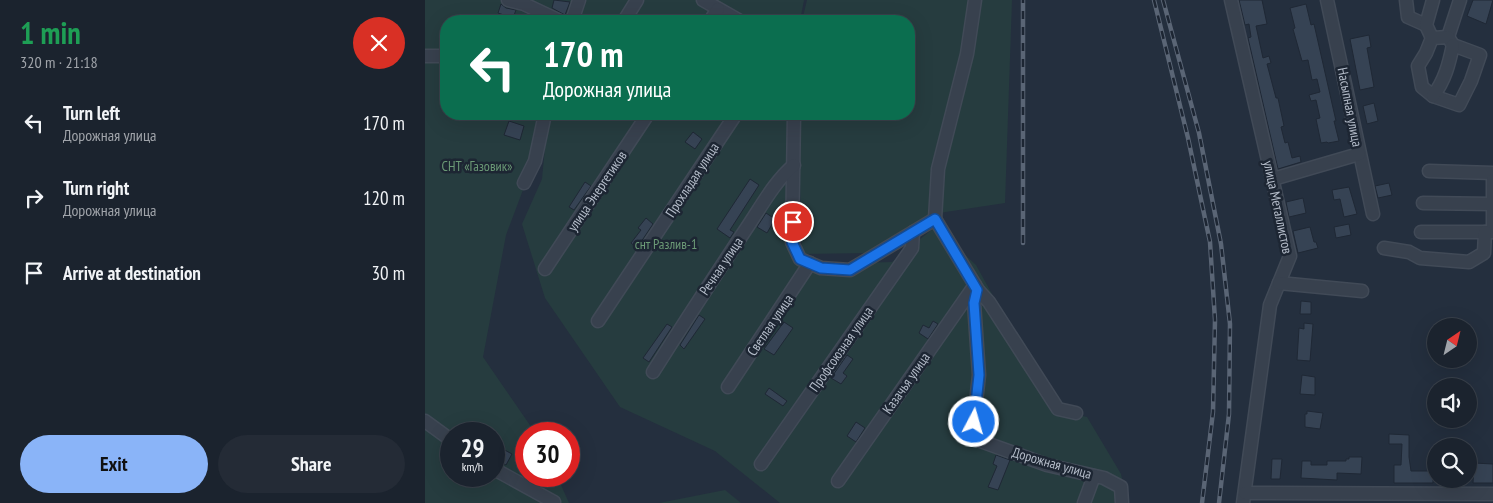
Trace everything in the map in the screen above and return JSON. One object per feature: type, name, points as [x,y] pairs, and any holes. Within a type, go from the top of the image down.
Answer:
[{"type":"street","points":[[508,0],[524,4],[548,15]]},
{"type":"street","points":[[574,15],[579,0]]},
{"type":"street","points":[[628,15],[637,0]]},
{"type":"street","points":[[703,0],[729,15]]},
{"type":"street","points":[[975,0],[967,54],[938,169],[935,219],[976,287],[989,302],[1058,409],[1076,413]]},
{"type":"street","name":"улица Металлистов","points":[[1231,0],[1290,256],[1270,305],[1244,498]]},
{"type":"street","name":"Насыпная улица","points":[[1327,0],[1373,214]]},
{"type":"street","points":[[1406,0],[1408,17],[1426,25]]},
{"type":"street","points":[[1432,38],[1450,41],[1480,55],[1471,81],[1459,105],[1433,96],[1422,87],[1418,66],[1426,54],[1432,38],[1426,25],[1433,0]]},
{"type":"street","points":[[1433,96],[1441,86],[1449,66],[1452,23],[1460,0]]},
{"type":"street","points":[[714,15],[718,9]]},
{"type":"street","points":[[425,56],[440,56]]},
{"type":"street","points":[[524,183],[535,161],[544,120]]},
{"type":"street","name":"улица Энергетиков","points":[[545,269],[644,120]]},
{"type":"street","name":"Прохладая улица","points":[[598,320],[732,120]]},
{"type":"street","points":[[794,120],[792,242],[800,259],[821,268],[850,270],[935,219]]},
{"type":"street","points":[[1273,179],[1359,154]]},
{"type":"street","name":"Речная улица","points":[[653,372],[763,203],[784,173],[794,165]]},
{"type":"street","points":[[1429,171],[1493,173]]},
{"type":"street","points":[[1384,248],[1409,252],[1419,258],[1469,262],[1484,253],[1490,232],[1493,180]]},
{"type":"street","points":[[1423,203],[1493,204]]},
{"type":"street","name":"Профсоюзная улица","points":[[761,464],[912,248],[913,232]]},
{"type":"street","points":[[1421,232],[1490,232]]},
{"type":"street","name":"Светлая улица","points":[[728,386],[810,263]]},
{"type":"street","points":[[1279,282],[1362,291]]},
{"type":"street","name":"Дорожная улица","points":[[976,287],[974,303],[979,375],[972,438],[1047,465],[1104,478],[1121,487],[1121,503]]},
{"type":"street","name":"Казачья улица","points":[[837,481],[976,287]]},
{"type":"street","points":[[425,420],[440,432]]},
{"type":"street","points":[[505,475],[554,502]]},
{"type":"street","points":[[1084,503],[1094,476]]},
{"type":"street","points":[[1244,498],[1493,494]]},
{"type":"green space","name":"снт Разлив-1","points":[[425,0],[581,0],[577,15],[440,15],[440,120],[796,120],[796,265],[892,262],[935,227],[976,265],[1056,410],[1087,417],[1121,474],[1127,503],[780,503],[715,451],[620,407],[545,298],[522,224],[542,179],[547,126],[506,235],[483,357],[528,422],[515,422],[515,487],[562,487],[569,503],[425,503]]},
{"type":"green space","points":[[584,0],[804,0],[801,15],[579,15]]},
{"type":"green space","points":[[807,0],[1012,0],[1005,203],[939,213],[869,253],[802,254],[798,120],[915,120],[915,15],[803,15]]},
{"type":"green space","points":[[725,490],[741,503],[659,503]]},
{"type":"building","points":[[554,0],[570,2],[565,15],[552,8]]},
{"type":"building","points":[[1239,0],[1262,0],[1267,24],[1256,26],[1263,58],[1269,56],[1271,63],[1267,64],[1276,98],[1278,98],[1284,126],[1281,127],[1285,143],[1288,142],[1292,158],[1300,156],[1301,162],[1278,169],[1248,38],[1251,37],[1249,24],[1245,25]]},
{"type":"building","points":[[1473,0],[1493,0],[1486,24],[1467,16]]},
{"type":"building","points":[[501,4],[506,8],[516,10],[514,15],[498,13]]},
{"type":"building","points":[[1306,4],[1311,25],[1314,24],[1339,141],[1321,143],[1316,119],[1320,118],[1316,100],[1311,101],[1309,95],[1320,92],[1317,79],[1312,80],[1308,60],[1302,61],[1293,29],[1295,28],[1290,8]]},
{"type":"building","points":[[1369,35],[1371,47],[1367,48],[1374,87],[1360,90],[1350,39]]},
{"type":"building","points":[[1374,103],[1378,121],[1367,124],[1363,106]]},
{"type":"building","points":[[509,121],[524,126],[520,140],[504,135]]},
{"type":"building","points":[[693,132],[702,139],[695,149],[685,142]]},
{"type":"building","points":[[750,179],[759,185],[730,230],[734,232],[730,238],[717,229]]},
{"type":"building","points":[[585,182],[591,186],[574,210],[569,207]]},
{"type":"building","points":[[1389,183],[1392,195],[1378,198],[1375,186]]},
{"type":"building","points":[[1349,187],[1357,214],[1344,217],[1340,199],[1334,200],[1332,190]]},
{"type":"building","points":[[1303,198],[1306,213],[1289,217],[1286,202]]},
{"type":"building","points":[[766,213],[775,219],[767,233],[757,227]]},
{"type":"building","points":[[646,218],[653,224],[637,248],[631,243],[641,230],[638,228]]},
{"type":"building","points":[[1349,224],[1351,235],[1336,238],[1334,227]]},
{"type":"building","points":[[1310,227],[1314,242],[1316,242],[1318,248],[1298,253],[1293,231]]},
{"type":"building","points":[[1301,301],[1311,302],[1311,314],[1300,314]]},
{"type":"building","points":[[699,315],[705,319],[684,349],[680,345]]},
{"type":"building","points":[[933,321],[938,324],[928,339],[919,333],[923,325],[929,328]]},
{"type":"building","points":[[784,322],[793,328],[774,355],[764,349]]},
{"type":"building","points":[[1304,323],[1313,324],[1310,361],[1297,360],[1299,328],[1304,329]]},
{"type":"building","points":[[667,324],[672,327],[649,362],[643,358]]},
{"type":"building","points":[[847,355],[853,359],[843,373],[847,376],[841,384],[831,378]]},
{"type":"building","points":[[1302,375],[1315,377],[1315,395],[1300,394]]},
{"type":"building","points":[[769,388],[787,401],[783,406],[765,394]]},
{"type":"building","points":[[1307,411],[1323,413],[1320,429],[1305,427],[1305,414],[1307,414]]},
{"type":"building","points":[[856,422],[865,428],[856,442],[847,436]]},
{"type":"building","points":[[1389,434],[1409,435],[1411,471],[1427,471],[1427,483],[1394,483],[1394,465],[1401,465],[1402,444],[1389,444]]},
{"type":"building","points":[[505,450],[512,454],[505,464]]},
{"type":"building","points":[[996,455],[1010,460],[998,490],[988,487],[997,466],[993,464]]},
{"type":"building","points":[[1349,457],[1362,457],[1361,474],[1337,473],[1337,480],[1301,478],[1302,461],[1311,461],[1311,465],[1327,465],[1327,461],[1346,461]]},
{"type":"building","points":[[1272,459],[1282,459],[1280,479],[1271,479]]},
{"type":"building","points":[[1477,463],[1493,464],[1493,483],[1477,483]]},
{"type":"railway","points":[[1023,0],[1023,243]]},
{"type":"railway","points":[[1154,0],[1188,138],[1210,242],[1215,320],[1213,412],[1202,503]]},
{"type":"railway","points":[[1163,0],[1199,133],[1221,244],[1230,324],[1229,414],[1219,503]]},
{"type":"route","points":[[793,222],[792,242],[800,259],[821,268],[850,270],[917,228],[935,219],[977,290],[974,303],[979,375],[974,422]]},
{"type":"park label","name":"СНТ «Газовик»","points":[[477,166]]}]
